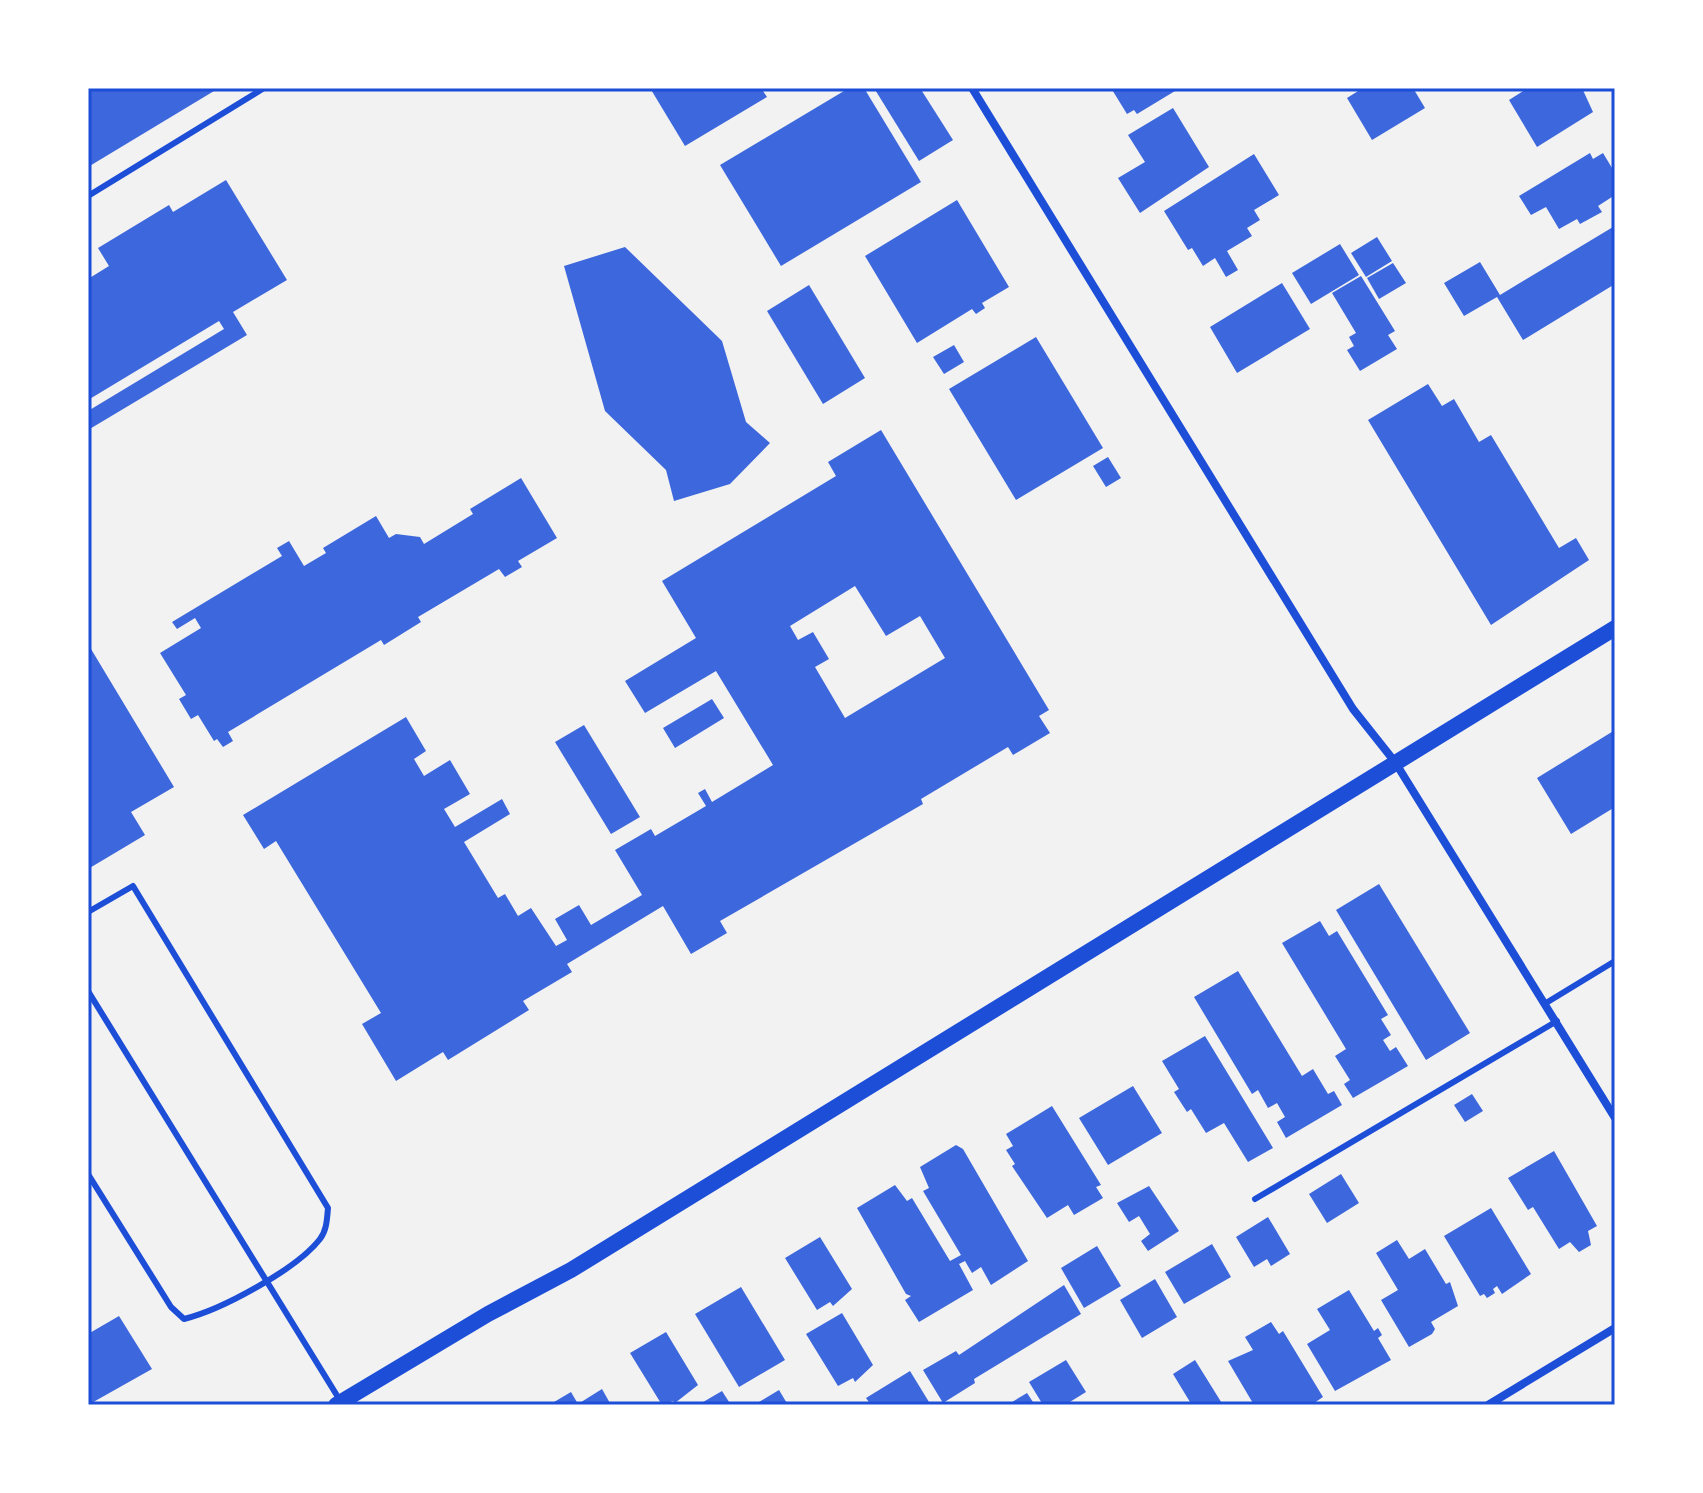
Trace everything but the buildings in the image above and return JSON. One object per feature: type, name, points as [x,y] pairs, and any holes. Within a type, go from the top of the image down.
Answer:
[{"type":"main road","points":[[340,1404],[488,1314],[585,1262],[1615,628]]},
{"type":"street","points":[[972,88],[1353,709],[1395,762],[1615,1118]]},
{"type":"street","points":[[1488,1405],[1615,1328]]},
{"type":"lane","points":[[88,196],[264,88]]},
{"type":"lane","points":[[88,912],[133,886],[328,1208],[321,1238],[266,1282],[184,1319],[171,1307],[88,1174]]},
{"type":"lane","points":[[1546,1003],[1615,961]]},
{"type":"lane","points":[[88,991],[340,1404]]},
{"type":"lane","points":[[1255,1199],[1557,1021]]}]
